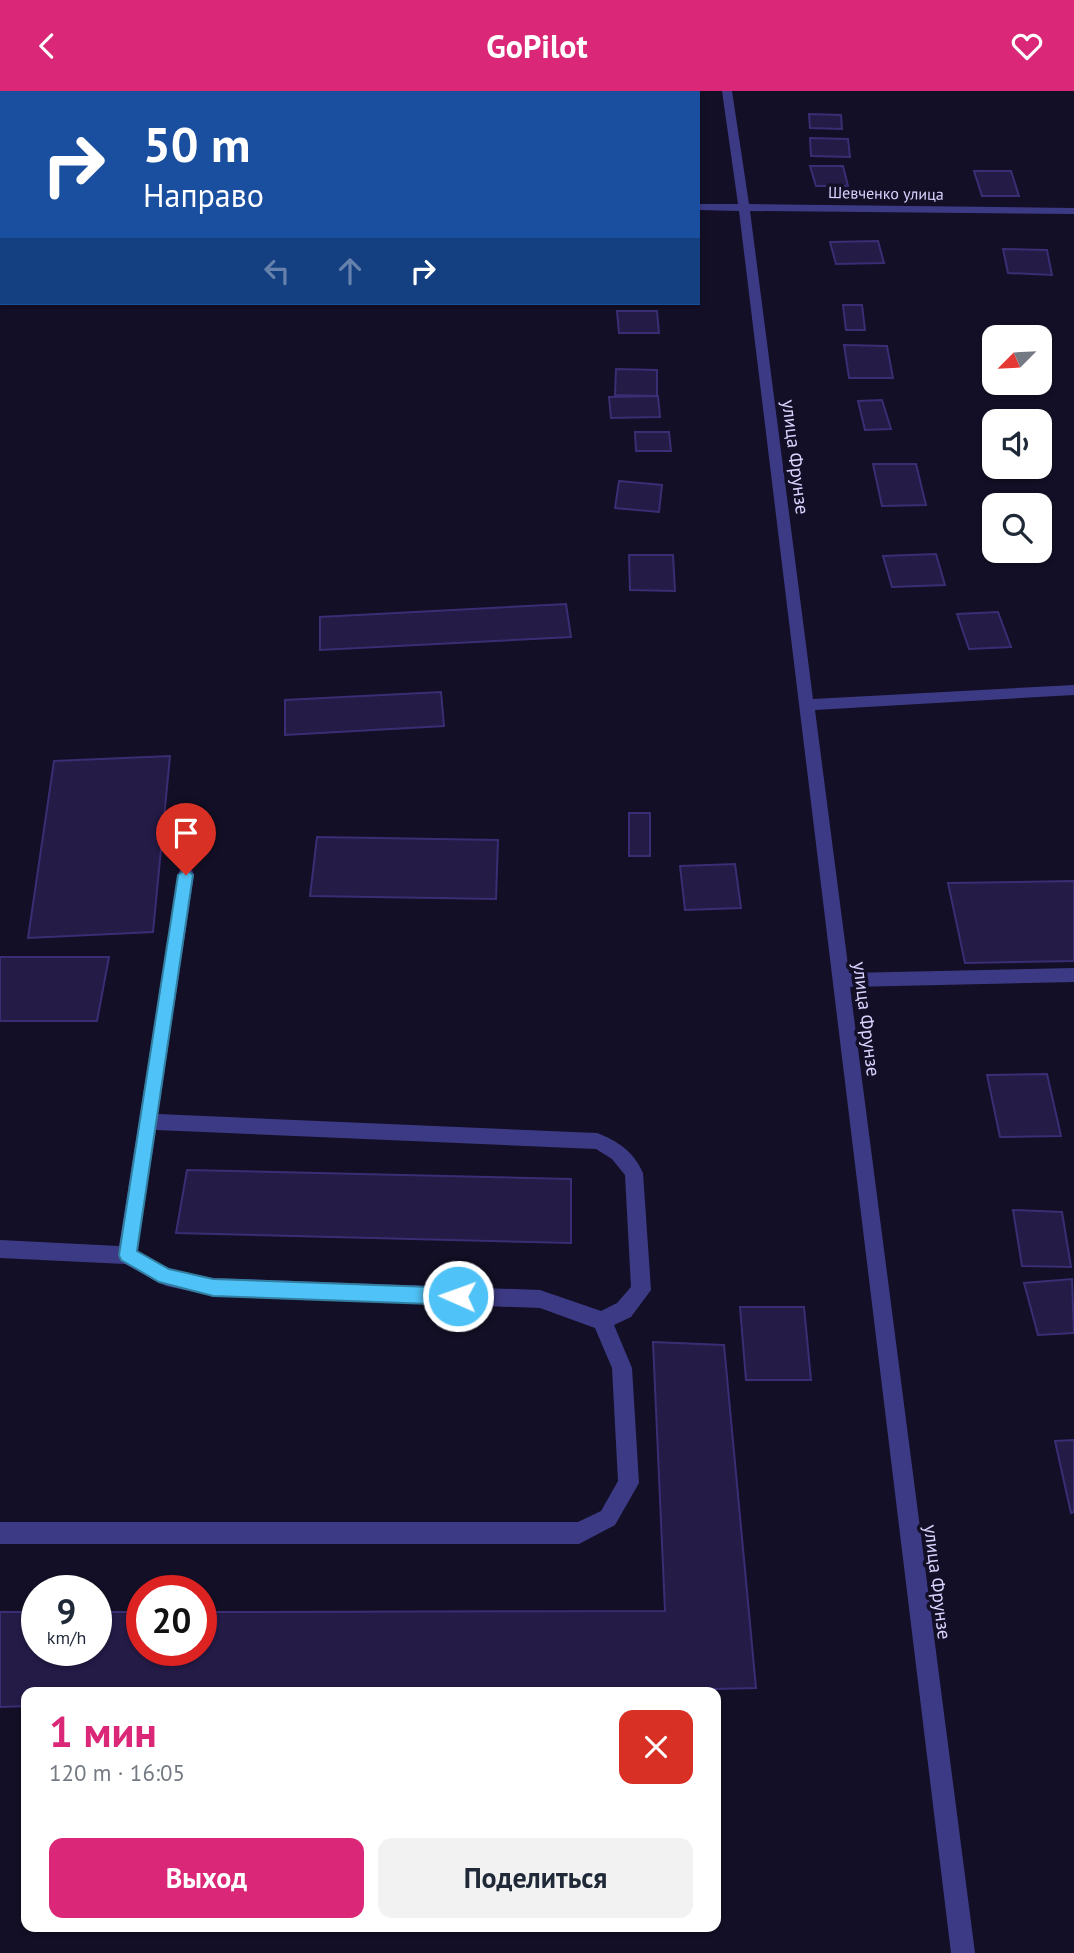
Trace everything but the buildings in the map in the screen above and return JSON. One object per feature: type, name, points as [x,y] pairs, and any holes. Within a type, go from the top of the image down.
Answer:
[{"type":"street","name":"улица Фрунзе","points":[[726,91],[744,207],[963,1953]]},
{"type":"street","name":"Шевченко улица","points":[[700,207],[1074,211]]},
{"type":"street","points":[[806,705],[1074,690]]},
{"type":"street","points":[[127,1255],[186,875]]},
{"type":"street","points":[[841,980],[1074,975]]},
{"type":"street","points":[[0,1249],[127,1255],[166,1277],[213,1287],[540,1299],[603,1321],[624,1310],[641,1290],[634,1173],[625,1157],[613,1147],[597,1141],[148,1122]]},
{"type":"street","points":[[0,1534],[579,1533],[608,1518],[629,1483],[622,1368],[603,1321]]},
{"type":"route","points":[[186,875],[127,1255],[166,1277],[213,1287],[458,1296]]}]
